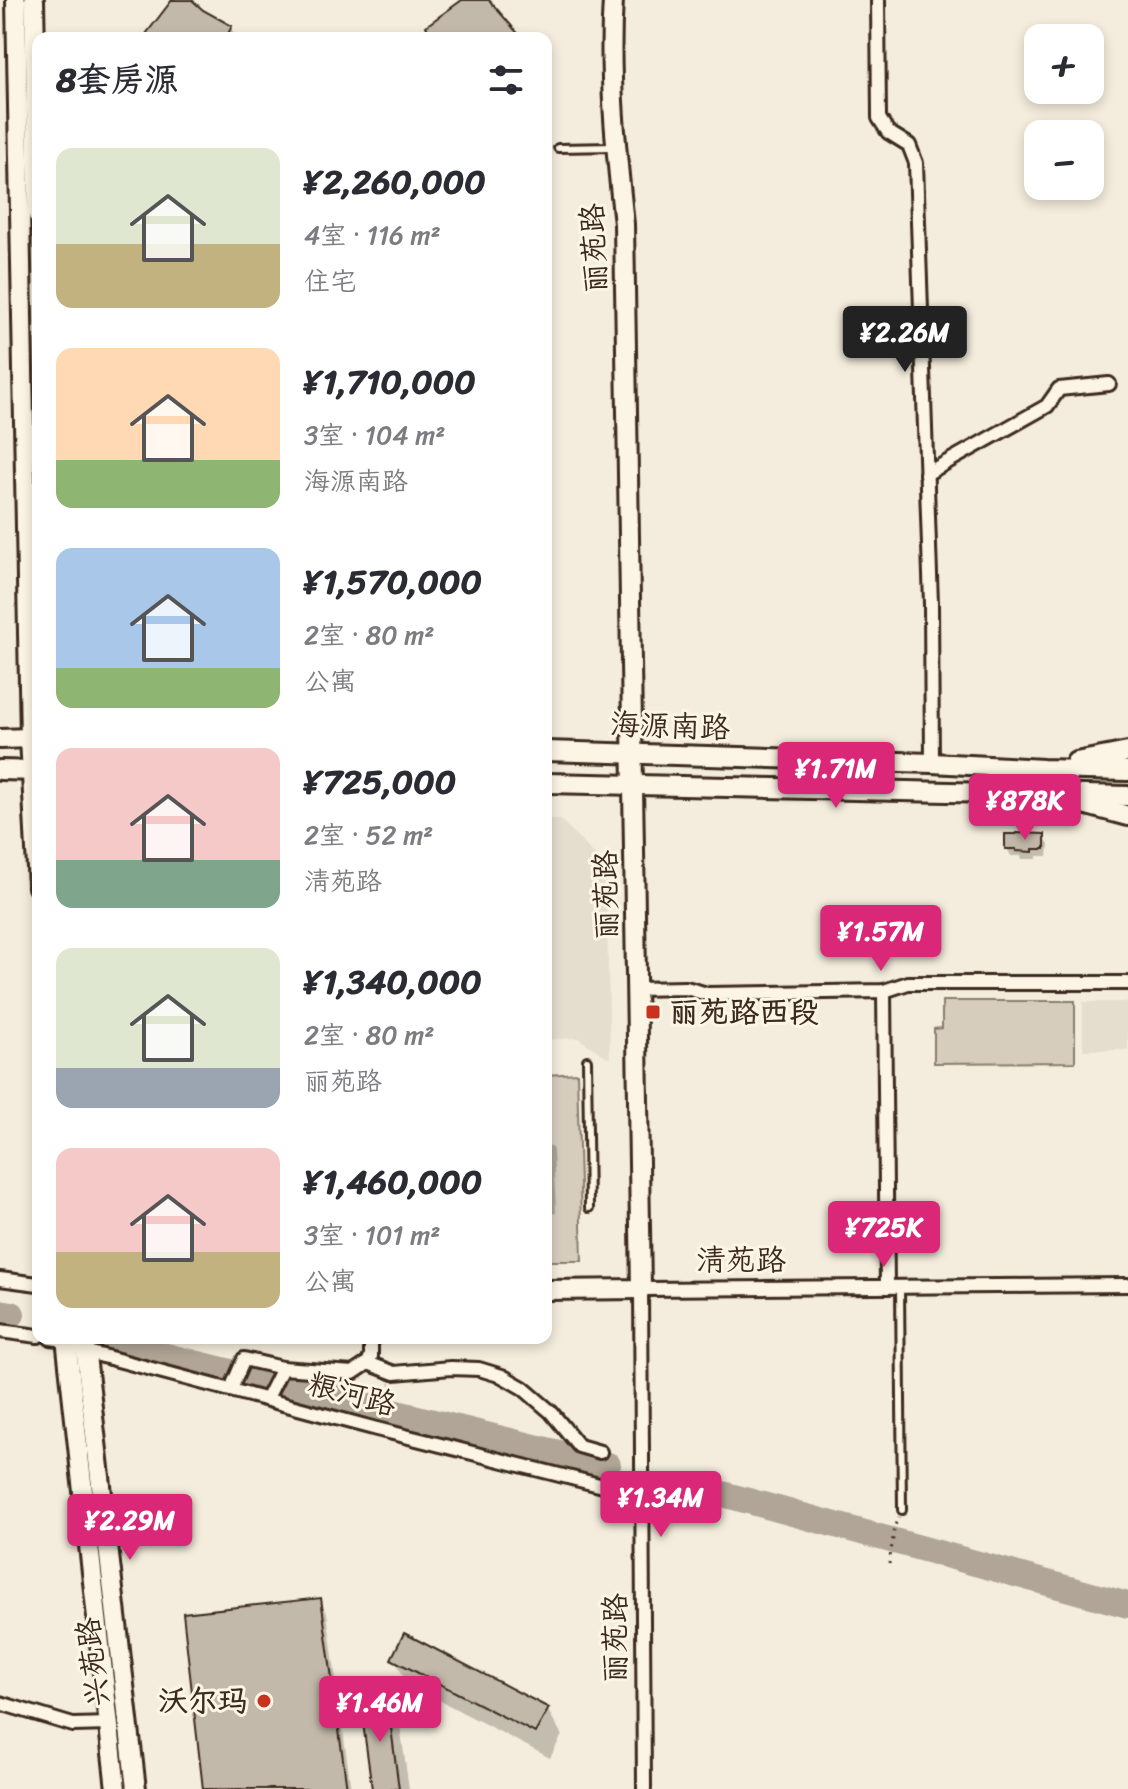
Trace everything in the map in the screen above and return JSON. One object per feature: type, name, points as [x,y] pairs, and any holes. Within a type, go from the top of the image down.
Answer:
[{"type":"main road","points":[[16,0],[32,657]]},
{"type":"main road","points":[[34,0],[35,32]]},
{"type":"main road","name":"丽苑路","points":[[613,0],[610,41],[615,147],[624,224],[641,1289]]},
{"type":"main road","points":[[0,739],[32,739]]},
{"type":"main road","name":"海源南路","points":[[552,751],[1128,771]]},
{"type":"main road","points":[[1043,769],[1128,752]]},
{"type":"main road","points":[[0,770],[32,770]]},
{"type":"main road","name":"海源南路","points":[[552,783],[1128,796]]},
{"type":"main road","points":[[1042,793],[1128,816]]},
{"type":"main road","name":"清苑路","points":[[552,1290],[641,1289]]},
{"type":"main road","name":"兴苑路","points":[[70,1344],[116,1789]]},
{"type":"main road","name":"兴苑路","points":[[70,1344],[136,1789]]},
{"type":"street","points":[[878,0],[879,118],[888,132],[909,145],[916,163],[931,604],[932,763]]},
{"type":"street","points":[[926,474],[1047,406],[1059,389],[1109,384]]},
{"type":"street","points":[[635,989],[686,988],[707,994],[884,991],[908,983],[1128,983]]},
{"type":"street","points":[[884,991],[893,1287]]},
{"type":"street","points":[[0,1279],[32,1283]]},
{"type":"street","name":"清苑路","points":[[641,1289],[1128,1285]]},
{"type":"street","name":"丽苑路","points":[[641,1289],[644,1789]]},
{"type":"street","points":[[0,1331],[32,1335]]},
{"type":"street","name":"粮河路","points":[[80,1344],[377,1429],[643,1496]]},
{"type":"street","points":[[231,1389],[244,1359],[282,1368],[353,1373],[368,1363],[371,1344]]},
{"type":"street","points":[[368,1363],[394,1373],[451,1368],[479,1369],[502,1376],[523,1388],[551,1412],[579,1446],[600,1452]]},
{"type":"street","points":[[267,1398],[282,1368]]},
{"type":"street","points":[[0,1703],[73,1725],[109,1724]]},
{"type":"lane","points":[[558,148],[615,147]]},
{"type":"lane","points":[[587,1060],[589,1208]]},
{"type":"lane","points":[[893,1287],[902,1510]]},
{"type":"path","points":[[377,1429],[386,1397]]},
{"type":"path","points":[[889,1564],[895,1525]]},
{"type":"shaded area","points":[[552,819],[560,819],[606,867],[610,1059],[578,1038],[552,1040]]},
{"type":"shaded area","points":[[942,1001],[1075,1001],[1075,1062],[934,1063],[934,1029],[942,1028]]},
{"type":"shaded area","points":[[1083,1002],[1128,1002],[1128,1050],[1083,1050]]},
{"type":"shaded area","points":[[577,1073],[582,1261],[552,1261],[552,1075]]},
{"type":"building","points":[[172,0],[192,0],[232,26],[229,32],[148,32]]},
{"type":"building","points":[[462,0],[489,0],[517,32],[429,32],[426,26]]},
{"type":"building","points":[[1005,834],[1045,834],[1045,849],[1033,849],[1033,852],[1005,849]]},
{"type":"building","name":"沃尔玛","points":[[321,1598],[347,1789],[203,1789],[183,1613]]},
{"type":"building","points":[[404,1633],[549,1708],[535,1733],[391,1659]]},
{"type":"building","points":[[387,1697],[399,1789],[372,1789],[360,1701]]},
{"type":"waterway","points":[[0,1312],[12,1314]]},
{"type":"waterway","points":[[118,1344],[608,1465]]},
{"type":"waterway","points":[[708,1490],[1128,1605]]},
{"type":"place","name":"丽苑路西段","points":[[653,1012]]},
{"type":"place","name":"沃尔玛","points":[[264,1701]]}]
